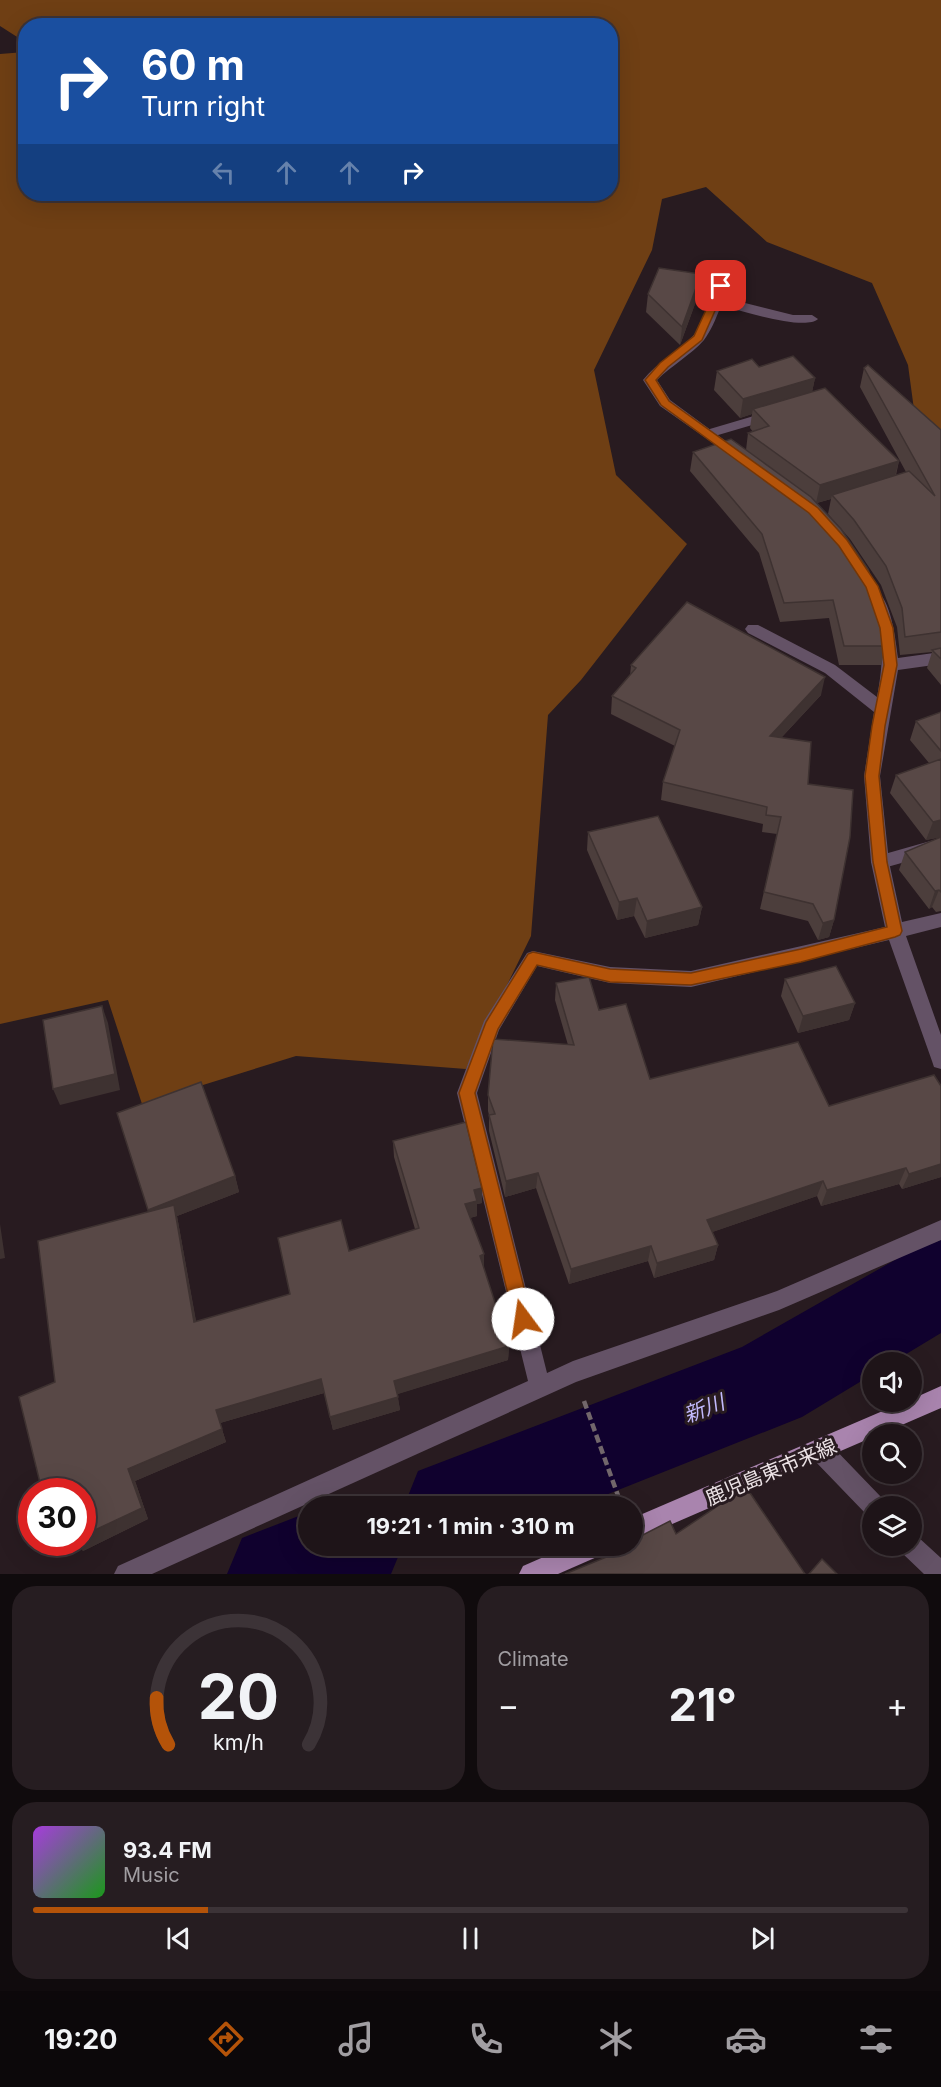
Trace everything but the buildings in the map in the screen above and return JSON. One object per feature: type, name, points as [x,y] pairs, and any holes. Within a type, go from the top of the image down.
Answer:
[{"type":"main road","name":"鹿児島東市来線","points":[[643,1526],[941,1397]]},
{"type":"main road","points":[[531,1574],[573,1556]]},
{"type":"street","points":[[726,273],[717,300],[699,338],[664,365],[650,380],[665,403],[746,462]]},
{"type":"street","points":[[717,300],[793,319],[812,319]]},
{"type":"street","points":[[708,434],[787,410]]},
{"type":"street","points":[[872,586],[887,628],[891,665],[881,709],[872,776],[880,862],[895,931],[941,1061]]},
{"type":"street","points":[[753,629],[830,669],[881,709]]},
{"type":"street","points":[[891,665],[941,658]]},
{"type":"street","points":[[880,862],[941,845]]},
{"type":"street","points":[[540,1387],[467,1093],[491,1027],[533,958],[610,975],[691,979],[801,956],[941,920]]},
{"type":"street","points":[[126,1574],[573,1372],[778,1300],[941,1230]]},
{"type":"street","points":[[821,1450],[865,1496]]},
{"type":"street","points":[[922,1556],[941,1574]]},
{"type":"path","points":[[573,1372],[618,1496]]},
{"type":"shaded area","points":[[0,0],[941,0],[941,435],[915,417],[908,365],[872,283],[767,242],[706,187],[662,199],[652,250],[594,370],[616,475],[687,544],[581,680],[548,715],[531,936],[466,1069],[296,1056],[142,1104],[108,1000],[0,1024],[0,54],[18,53],[18,201],[618,201],[618,18],[18,18],[18,38],[0,26]]},
{"type":"waterway","name":"新川","points":[[479,1496],[769,1384],[941,1283]]},
{"type":"waterway","name":"新川","points":[[278,1574],[325,1556]]},
{"type":"route","points":[[523,1319],[467,1093],[491,1027],[533,958],[610,975],[691,979],[801,956],[895,931],[880,862],[872,776],[878,726],[891,665],[887,628],[872,586],[843,543],[814,511],[665,403],[650,380],[664,365],[699,338],[721,286]]}]
